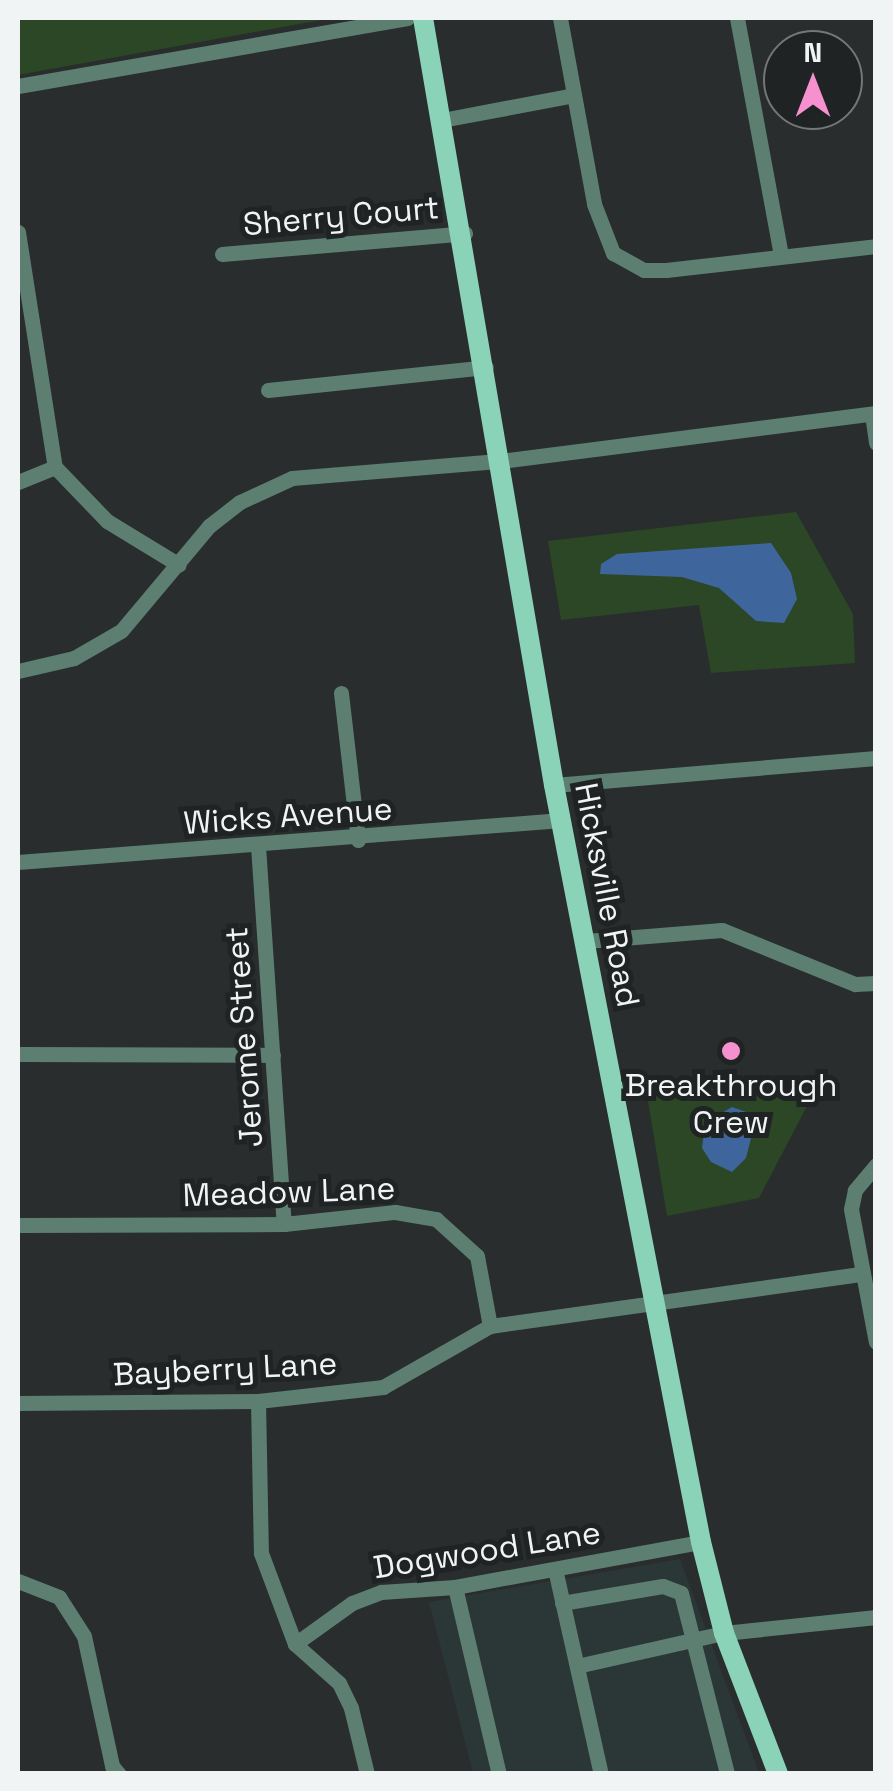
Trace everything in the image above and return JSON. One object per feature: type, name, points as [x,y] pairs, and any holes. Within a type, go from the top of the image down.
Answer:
[{"type":"main road","name":"Hicksville Road","points":[[424,18],[465,233],[554,785],[701,1542],[724,1634],[778,1774]]},
{"type":"street","points":[[18,86],[407,18]]},
{"type":"street","points":[[560,18],[598,220],[613,254],[644,270],[876,246]]},
{"type":"street","points":[[737,18],[781,256]]},
{"type":"street","points":[[442,120],[574,94]]},
{"type":"street","points":[[18,232],[22,302],[55,467],[127,533],[179,565]]},
{"type":"street","name":"Sherry Court","points":[[222,254],[465,233]]},
{"type":"street","points":[[268,390],[486,367]]},
{"type":"street","points":[[18,671],[55,664],[107,641],[142,612],[226,512],[292,478],[501,461],[874,413],[876,443]]},
{"type":"street","points":[[18,482],[55,467]]},
{"type":"street","points":[[341,693],[358,840]]},
{"type":"street","points":[[554,785],[876,758]]},
{"type":"street","name":"Wicks Avenue","points":[[18,862],[358,840],[562,820]]},
{"type":"street","name":"Jerome Street","points":[[258,846],[284,1224]]},
{"type":"street","points":[[586,941],[722,930],[856,984],[876,983]]},
{"type":"street","points":[[18,1054],[272,1055]]},
{"type":"street","points":[[876,1166],[855,1190],[851,1208],[860,1274],[876,1342]]},
{"type":"street","name":"Meadow Lane","points":[[18,1225],[284,1224],[395,1212],[436,1219],[478,1256],[490,1326]]},
{"type":"street","name":"Bayberry Lane","points":[[18,1403],[258,1401],[383,1387],[490,1326],[860,1274]]},
{"type":"street","points":[[258,1401],[261,1554],[295,1644],[339,1683],[367,1774]]},
{"type":"street","name":"Dogwood Lane","points":[[295,1644],[352,1602],[381,1592],[455,1587],[701,1542]]},
{"type":"street","points":[[555,1569],[601,1774]]},
{"type":"street","points":[[18,1580],[59,1598],[84,1636],[112,1766],[120,1774]]},
{"type":"street","points":[[455,1587],[499,1774]]},
{"type":"street","points":[[562,1602],[676,1587],[695,1641],[727,1774]]},
{"type":"street","points":[[577,1666],[724,1634],[876,1617]]},
{"type":"shaded area","points":[[680,1559],[759,1773],[473,1773],[429,1602]]},
{"type":"green space","points":[[18,18],[332,18],[18,75]]},
{"type":"green space","points":[[796,512],[853,614],[855,663],[711,673],[699,605],[561,620],[548,541]]},
{"type":"green space","points":[[821,1079],[759,1198],[667,1216],[647,1095]]},
{"type":"water","points":[[771,543],[791,573],[797,599],[784,623],[756,621],[719,588],[682,577],[600,574],[601,564],[617,554]]},
{"type":"water","points":[[732,1107],[749,1113],[753,1130],[746,1158],[732,1172],[711,1162],[702,1148],[705,1123]]},
{"type":"place","name":"Breakthrough Crew","points":[[731,1051]]}]
